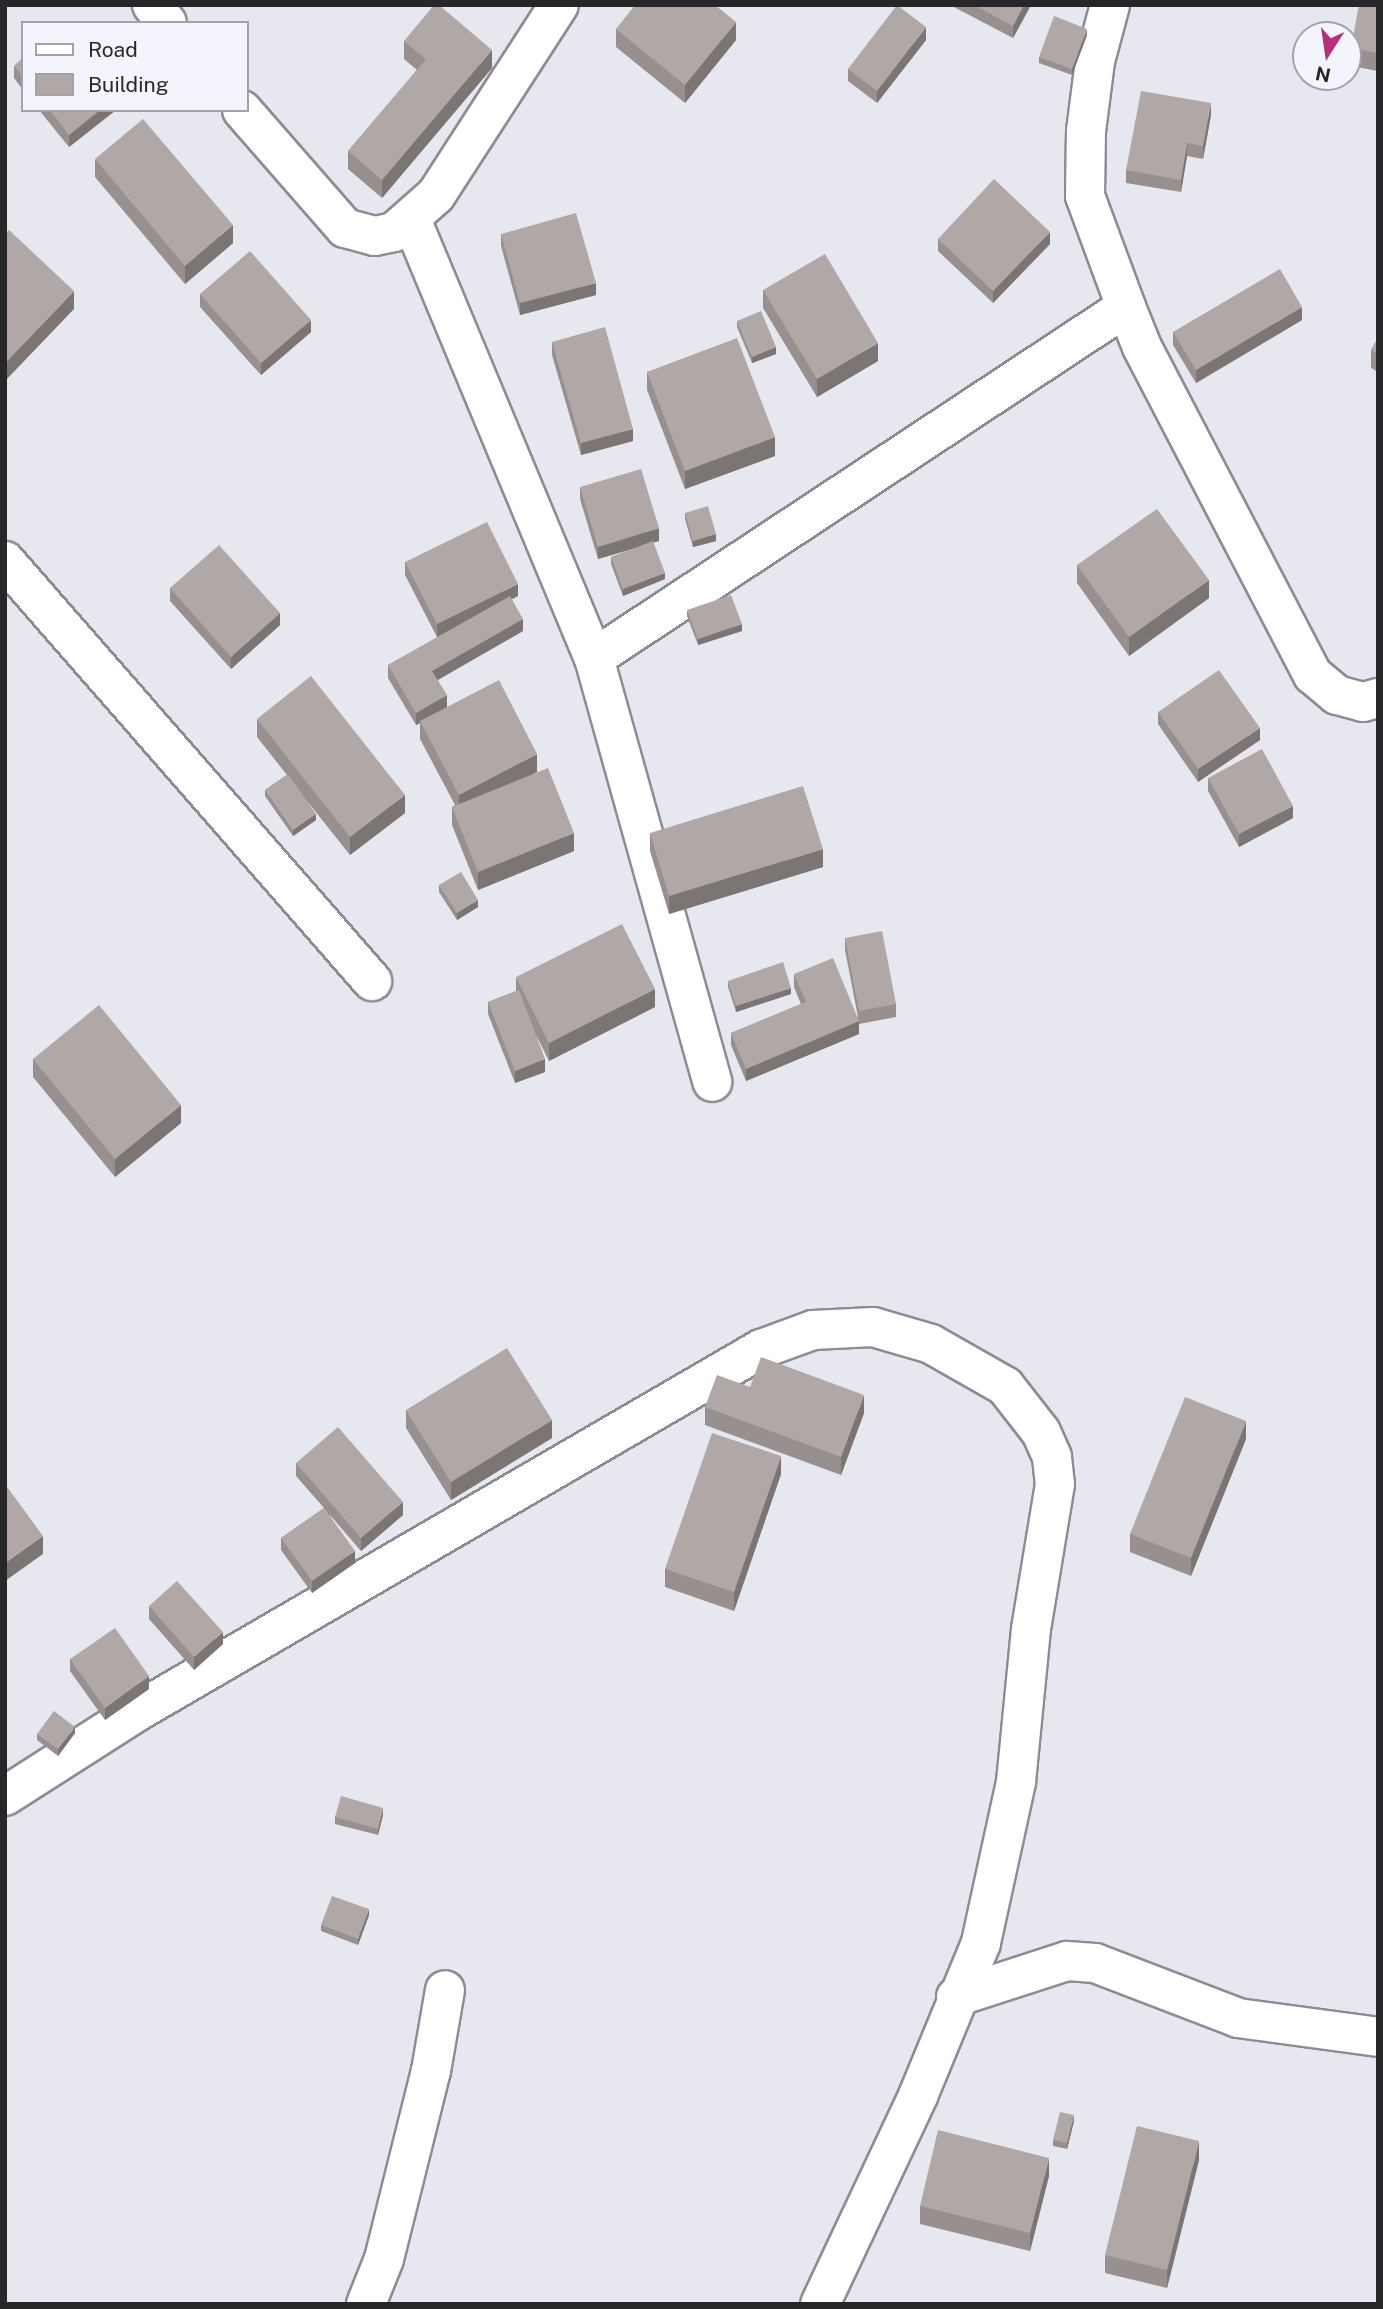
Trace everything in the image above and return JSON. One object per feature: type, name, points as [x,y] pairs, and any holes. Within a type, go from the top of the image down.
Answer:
[{"type":"street","points":[[152,5],[165,21]]},
{"type":"street","points":[[244,112],[345,228],[376,236],[394,232],[436,195],[559,5]]},
{"type":"street","points":[[1110,5],[1095,61],[1086,131],[1085,197],[1126,307],[1142,347],[1314,675],[1337,695],[1363,702],[1378,698]]},
{"type":"street","points":[[411,219],[594,658],[712,1083]]},
{"type":"street","points":[[594,658],[1126,307]]},
{"type":"street","points":[[5,561],[372,981]]},
{"type":"street","points":[[5,1796],[133,1714],[761,1349],[813,1330],[873,1327],[931,1344],[1005,1386],[1041,1432],[1052,1457],[1055,1484],[1031,1629],[1016,1782],[981,1943],[956,1997],[918,2096],[820,2304]]},
{"type":"street","points":[[956,1997],[1067,1961],[1096,1963],[1238,2018],[1378,2037]]},
{"type":"street","points":[[366,2304],[384,2259],[431,2071],[444,1990]]},
{"type":"building","points":[[434,5],[439,5],[492,50],[382,180],[348,151],[426,59],[404,41]]},
{"type":"building","points":[[635,5],[715,5],[736,22],[685,85],[616,29]]},
{"type":"building","points":[[897,5],[926,27],[877,91],[848,69]]},
{"type":"building","points":[[974,5],[1024,5],[1013,26]]},
{"type":"building","points":[[1359,5],[1378,5],[1378,53],[1362,50],[1362,21],[1356,21]]},
{"type":"building","points":[[1054,16],[1087,29],[1072,69],[1039,57]]},
{"type":"building","points":[[21,60],[21,75],[14,66]]},
{"type":"building","points":[[1141,91],[1211,103],[1203,146],[1187,143],[1181,180],[1126,170]]},
{"type":"building","points":[[52,112],[98,112],[69,135]]},
{"type":"building","points":[[143,119],[233,225],[185,266],[95,159]]},
{"type":"building","points":[[994,179],[1050,232],[993,291],[938,239]]},
{"type":"building","points":[[576,213],[596,283],[520,303],[501,234]]},
{"type":"building","points":[[9,230],[74,291],[5,363],[5,234]]},
{"type":"building","points":[[250,251],[311,320],[261,363],[200,294]]},
{"type":"building","points":[[825,254],[878,343],[817,379],[763,290]]},
{"type":"building","points":[[1280,269],[1302,307],[1196,370],[1173,332]]},
{"type":"building","points":[[761,311],[776,347],[752,357],[737,321]]},
{"type":"building","points":[[605,327],[633,429],[581,443],[552,342]]},
{"type":"building","points":[[737,338],[775,437],[685,471],[647,372]]},
{"type":"building","points":[[1378,338],[1378,354],[1371,350]]},
{"type":"building","points":[[641,469],[659,528],[598,547],[580,487]]},
{"type":"building","points":[[708,506],[716,534],[693,541],[685,513]]},
{"type":"building","points":[[1157,509],[1209,580],[1129,637],[1077,565]]},
{"type":"building","points":[[487,522],[518,584],[437,624],[405,562]]},
{"type":"building","points":[[653,541],[665,573],[623,589],[611,557]]},
{"type":"building","points":[[219,545],[280,613],[231,657],[170,588]]},
{"type":"building","points":[[731,595],[742,624],[698,639],[687,610]]},
{"type":"building","points":[[510,596],[523,619],[432,671],[447,695],[416,713],[388,665]]},
{"type":"building","points":[[1219,670],[1260,728],[1198,769],[1158,712]]},
{"type":"building","points":[[311,676],[405,795],[350,837],[257,719]]},
{"type":"building","points":[[499,680],[537,754],[459,795],[420,721]]},
{"type":"building","points":[[1262,749],[1293,806],[1239,834],[1208,778]]},
{"type":"building","points":[[548,768],[574,833],[478,872],[452,807]]},
{"type":"building","points":[[288,774],[316,814],[293,830],[265,790]]},
{"type":"building","points":[[803,786],[823,849],[669,896],[650,833]]},
{"type":"building","points":[[461,872],[478,900],[457,913],[439,885]]},
{"type":"building","points":[[622,924],[655,989],[549,1043],[516,977]]},
{"type":"building","points":[[882,931],[896,1004],[859,1011],[845,938]]},
{"type":"building","points":[[833,958],[859,1021],[746,1069],[731,1033],[806,1002],[794,974]]},
{"type":"building","points":[[783,962],[791,988],[736,1006],[728,981]]},
{"type":"building","points":[[519,990],[545,1059],[515,1071],[488,1002]]},
{"type":"building","points":[[99,1005],[181,1105],[115,1159],[33,1059]]},
{"type":"building","points":[[507,1348],[552,1420],[451,1482],[406,1410]]},
{"type":"building","points":[[761,1357],[864,1395],[841,1457],[705,1407],[717,1375],[750,1387]]},
{"type":"building","points":[[1185,1397],[1246,1421],[1191,1558],[1130,1534]]},
{"type":"building","points":[[338,1427],[403,1502],[361,1538],[296,1463]]},
{"type":"building","points":[[712,1433],[781,1456],[734,1592],[665,1569]]},
{"type":"building","points":[[5,1484],[43,1536],[5,1563]]},
{"type":"building","points":[[324,1508],[355,1551],[312,1581],[281,1538]]},
{"type":"building","points":[[177,1581],[223,1632],[194,1657],[149,1606]]},
{"type":"building","points":[[115,1628],[149,1676],[105,1708],[70,1659]]},
{"type":"building","points":[[54,1711],[75,1727],[58,1749],[37,1734]]},
{"type":"building","points":[[341,1796],[383,1808],[378,1829],[335,1817]]},
{"type":"building","points":[[332,1896],[369,1909],[358,1939],[321,1925]]},
{"type":"building","points":[[1060,2112],[1074,2115],[1067,2143],[1053,2140]]},
{"type":"building","points":[[1137,2126],[1199,2141],[1167,2270],[1105,2255]]},
{"type":"building","points":[[938,2130],[1049,2158],[1030,2233],[920,2206]]}]
